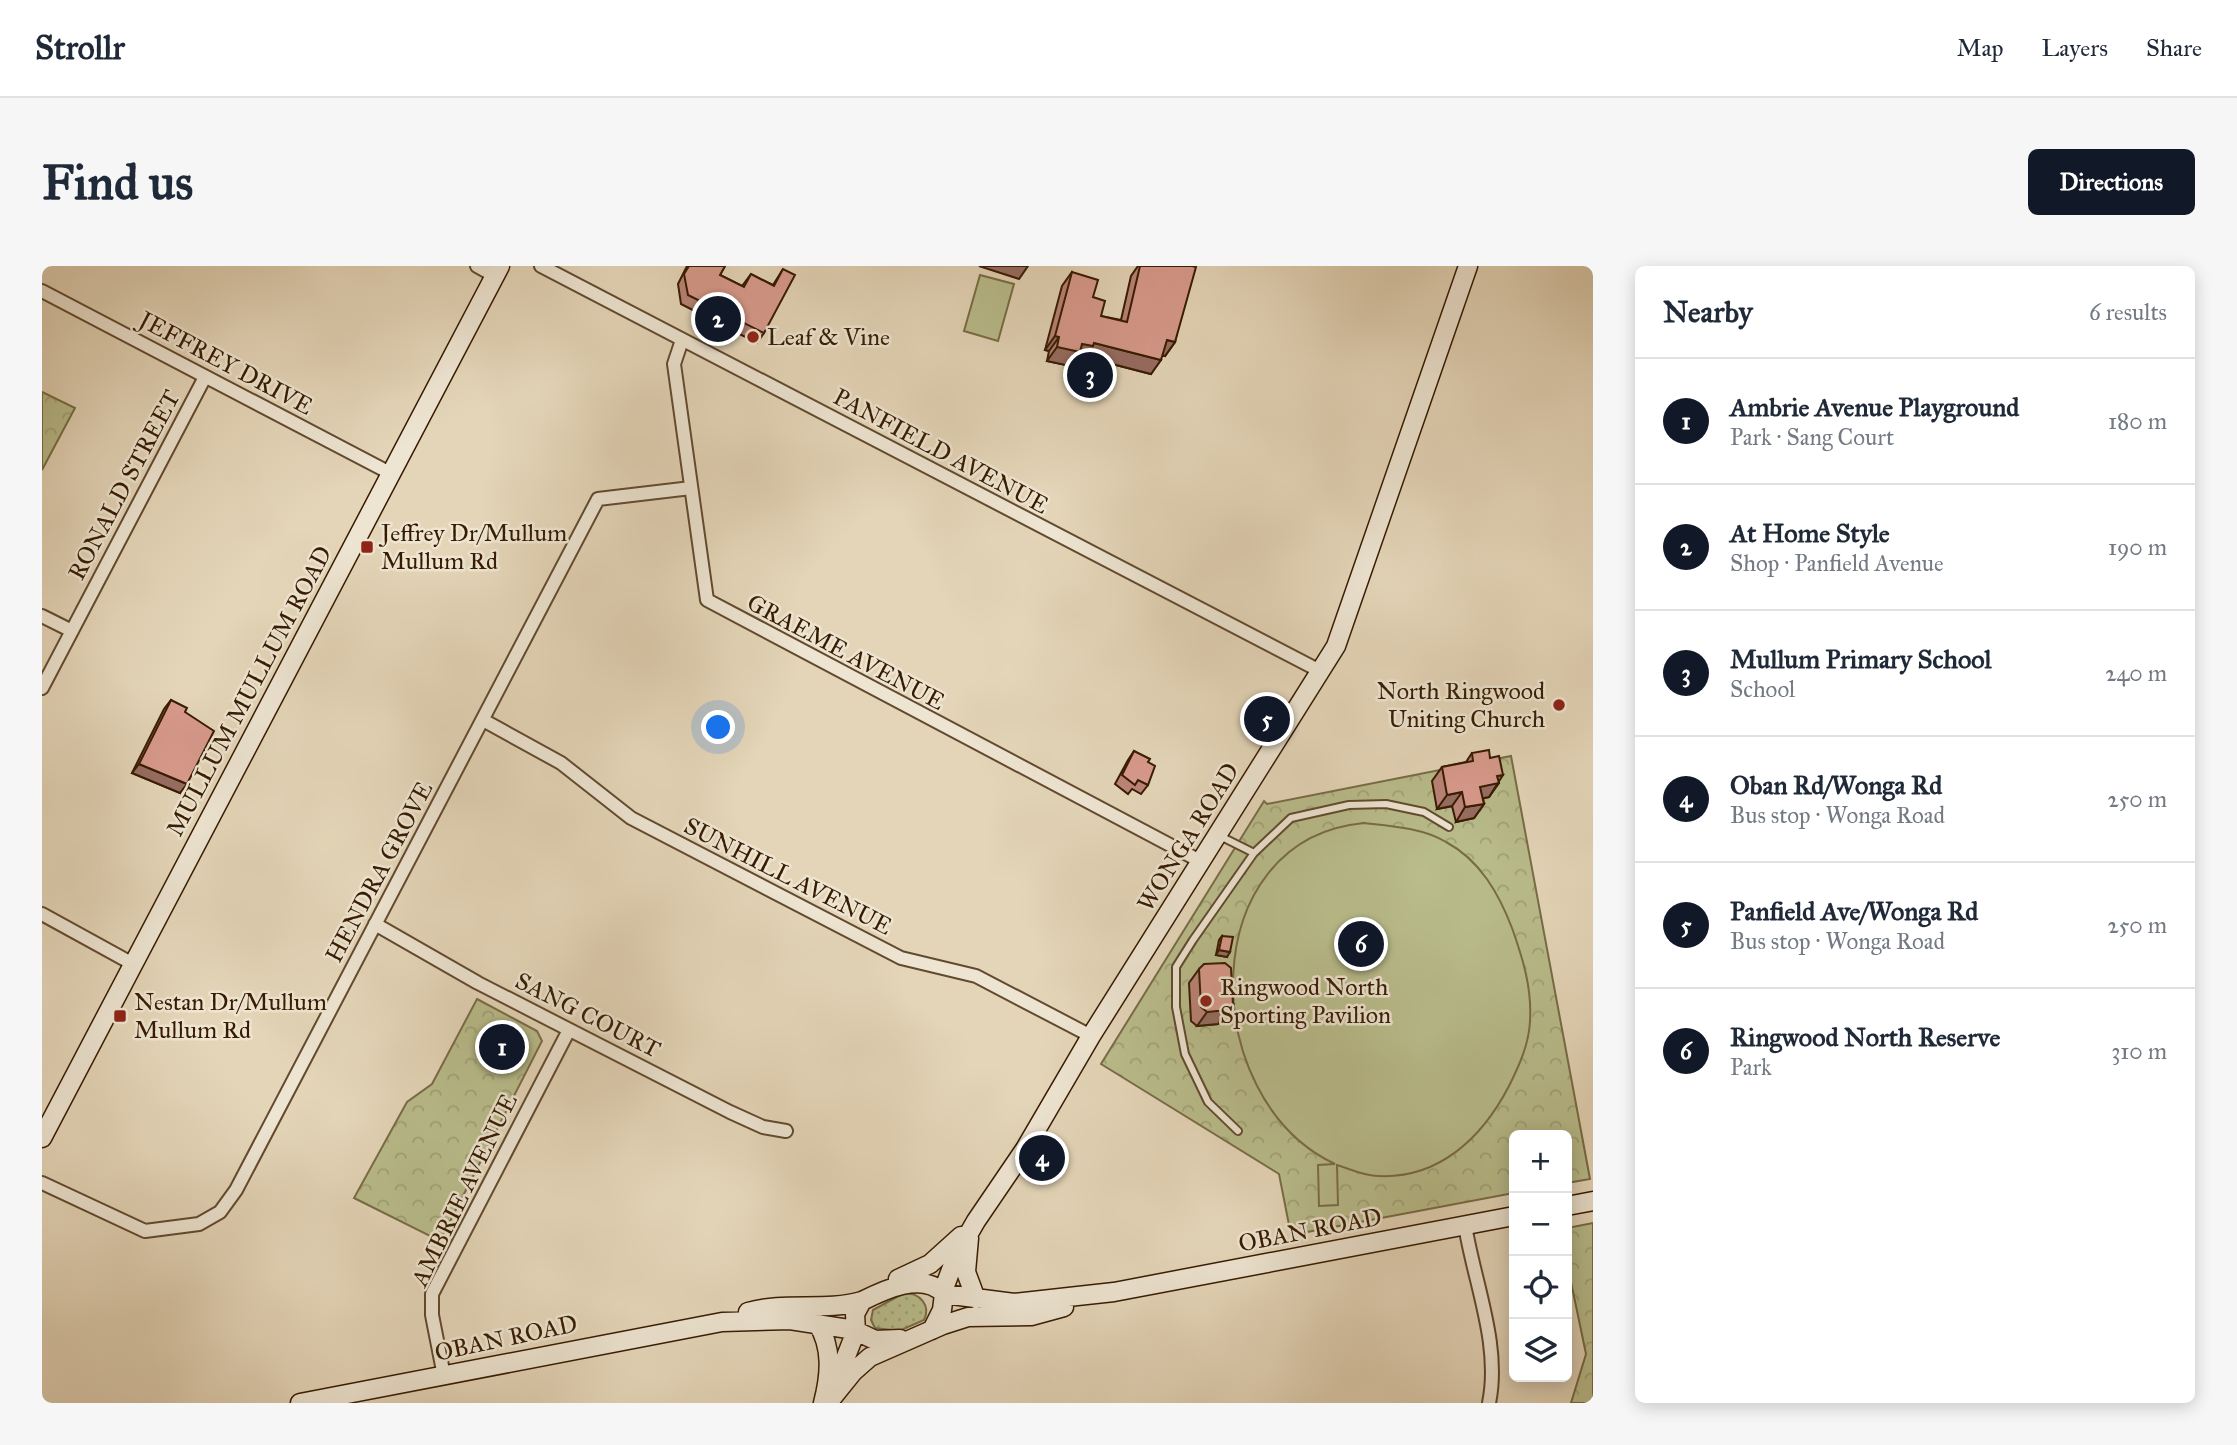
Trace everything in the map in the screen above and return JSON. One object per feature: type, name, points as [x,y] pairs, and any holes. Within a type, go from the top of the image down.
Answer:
[{"type":"main road","name":"WONGA ROAD","points":[[930,1331],[942,1310],[944,1292],[957,1254],[974,1224],[1025,1149],[1091,1036],[1322,672],[1343,629],[1468,266]]},
{"type":"main road","name":"MULLUM MULLUM ROAD","points":[[43,1133],[497,271]]},
{"type":"main road","points":[[1572,1205],[1593,1201]]},
{"type":"main road","name":"OBAN ROAD","points":[[300,1403],[722,1322],[765,1308],[838,1307],[911,1283],[928,1285],[944,1292],[976,1299],[1031,1302],[1114,1292],[1509,1217]]},
{"type":"main road","points":[[974,1224],[967,1272],[976,1299]]},
{"type":"main road","points":[[826,1403],[855,1331],[856,1314],[863,1300],[880,1288],[929,1264],[974,1224]]},
{"type":"main road","name":"OBAN ROAD","points":[[722,1322],[817,1323],[885,1341],[930,1331],[964,1318],[1040,1314],[1114,1292]]},
{"type":"main road","points":[[817,1323],[824,1337],[829,1364],[826,1403]]},
{"type":"main road","points":[[826,1403],[866,1360],[930,1331]]},
{"type":"street","points":[[477,266],[497,271]]},
{"type":"street","name":"PANFIELD AVENUE","points":[[541,266],[1322,672]]},
{"type":"street","name":"JEFFREY DRIVE","points":[[42,291],[390,472]]},
{"type":"street","name":"GRAEME AVENUE","points":[[682,340],[674,364],[707,600],[715,607],[1202,862]]},
{"type":"street","name":"RONALD STREET","points":[[42,688],[205,377]]},
{"type":"street","name":"HENDRA GROVE","points":[[42,1183],[145,1231],[199,1224],[220,1212],[236,1190],[598,499],[691,488]]},
{"type":"street","points":[[42,616],[72,631]]},
{"type":"street","name":"SUNHILL AVENUE","points":[[483,720],[561,763],[632,818],[901,958],[976,976],[1091,1036]]},
{"type":"street","points":[[42,915],[133,964]]},
{"type":"street","name":"SANG COURT","points":[[375,924],[569,1030],[730,1112],[763,1127],[786,1132]]},
{"type":"street","name":"AMBRIE AVENUE","points":[[444,1376],[432,1315],[432,1294],[569,1030]]},
{"type":"street","points":[[1465,1225],[1490,1348],[1493,1378],[1489,1403]]},
{"type":"lane","points":[[1238,1130],[1208,1102],[1185,1054],[1176,1007],[1176,967],[1254,853],[1291,818],[1358,804],[1407,807],[1424,812],[1449,827]]},
{"type":"lane","points":[[1218,835],[1254,853]]},
{"type":"green space","points":[[980,275],[1014,284],[998,341],[964,331]]},
{"type":"green space","points":[[42,392],[75,408],[42,470]]},
{"type":"green space","points":[[1511,756],[1590,1179],[1572,1182],[1572,1130],[1509,1130],[1509,1194],[1291,1235],[1279,1174],[1101,1064],[1264,801],[1267,804]]},
{"type":"green space","points":[[1364,823],[1406,828],[1437,837],[1469,858],[1487,879],[1501,903],[1520,951],[1530,997],[1529,1030],[1520,1063],[1498,1105],[1472,1138],[1456,1152],[1420,1171],[1400,1175],[1373,1176],[1337,1165],[1338,1205],[1319,1206],[1318,1165],[1335,1164],[1289,1131],[1257,1086],[1238,1032],[1233,975],[1243,921],[1268,874],[1308,840]]},
{"type":"green space","points":[[477,999],[537,1031],[542,1041],[440,1241],[354,1198],[407,1102],[432,1084]]},
{"type":"green space","points":[[1593,1223],[1593,1403],[1571,1403],[1586,1354],[1572,1287],[1572,1227]]},
{"type":"green space","points":[[904,1293],[915,1295],[923,1301],[926,1309],[924,1320],[899,1331],[875,1328],[871,1320],[873,1310]]},
{"type":"building","points":[[689,266],[725,266],[720,275],[744,287],[751,274],[774,286],[783,269],[795,275],[764,333],[688,295],[684,274]]},
{"type":"building","points":[[1140,266],[1196,267],[1175,342],[1167,340],[1161,360],[1094,343],[1093,346],[1082,344],[1080,352],[1057,347],[1059,337],[1055,336],[1072,272],[1098,280],[1093,297],[1105,301],[1101,316],[1127,322]]},
{"type":"building","points":[[171,700],[187,708],[185,712],[214,731],[187,784],[139,764]]},
{"type":"building","points":[[1489,750],[1490,758],[1499,756],[1503,775],[1497,776],[1499,783],[1480,787],[1484,804],[1465,807],[1462,792],[1447,795],[1442,767],[1473,761],[1472,753]]},
{"type":"building","points":[[1134,751],[1150,759],[1148,762],[1155,766],[1148,785],[1138,780],[1135,785],[1122,775]]},
{"type":"building","points":[[1222,936],[1233,937],[1230,952],[1219,950]]},
{"type":"building","points":[[1225,963],[1231,968],[1233,1005],[1228,1010],[1207,1012],[1201,1007],[1199,969],[1204,964]]},
{"type":"place","name":"At Home Style","points":[[718,319]]},
{"type":"place","name":"Leaf & Vine","points":[[753,337]]},
{"type":"place","name":"Mullum Primary School","points":[[1090,375]]},
{"type":"place","name":"Jeffrey Dr/Mullum Mullum Rd","points":[[367,547]]},
{"type":"place","name":"North Ringwood Uniting Church","points":[[1559,705]]},
{"type":"place","name":"Panfield Ave/Wonga Rd","points":[[1267,719]]},
{"type":"place","name":"Ringwood North Reserve","points":[[1361,944]]},
{"type":"place","name":"Ringwood North Sporting Pavilion","points":[[1206,1001]]},
{"type":"place","name":"Nestan Dr/Mullum Mullum Rd","points":[[120,1016]]},
{"type":"place","name":"Ambrie Avenue Playground","points":[[502,1047]]},
{"type":"place","name":"Oban Rd/Wonga Rd","points":[[1042,1158]]}]
